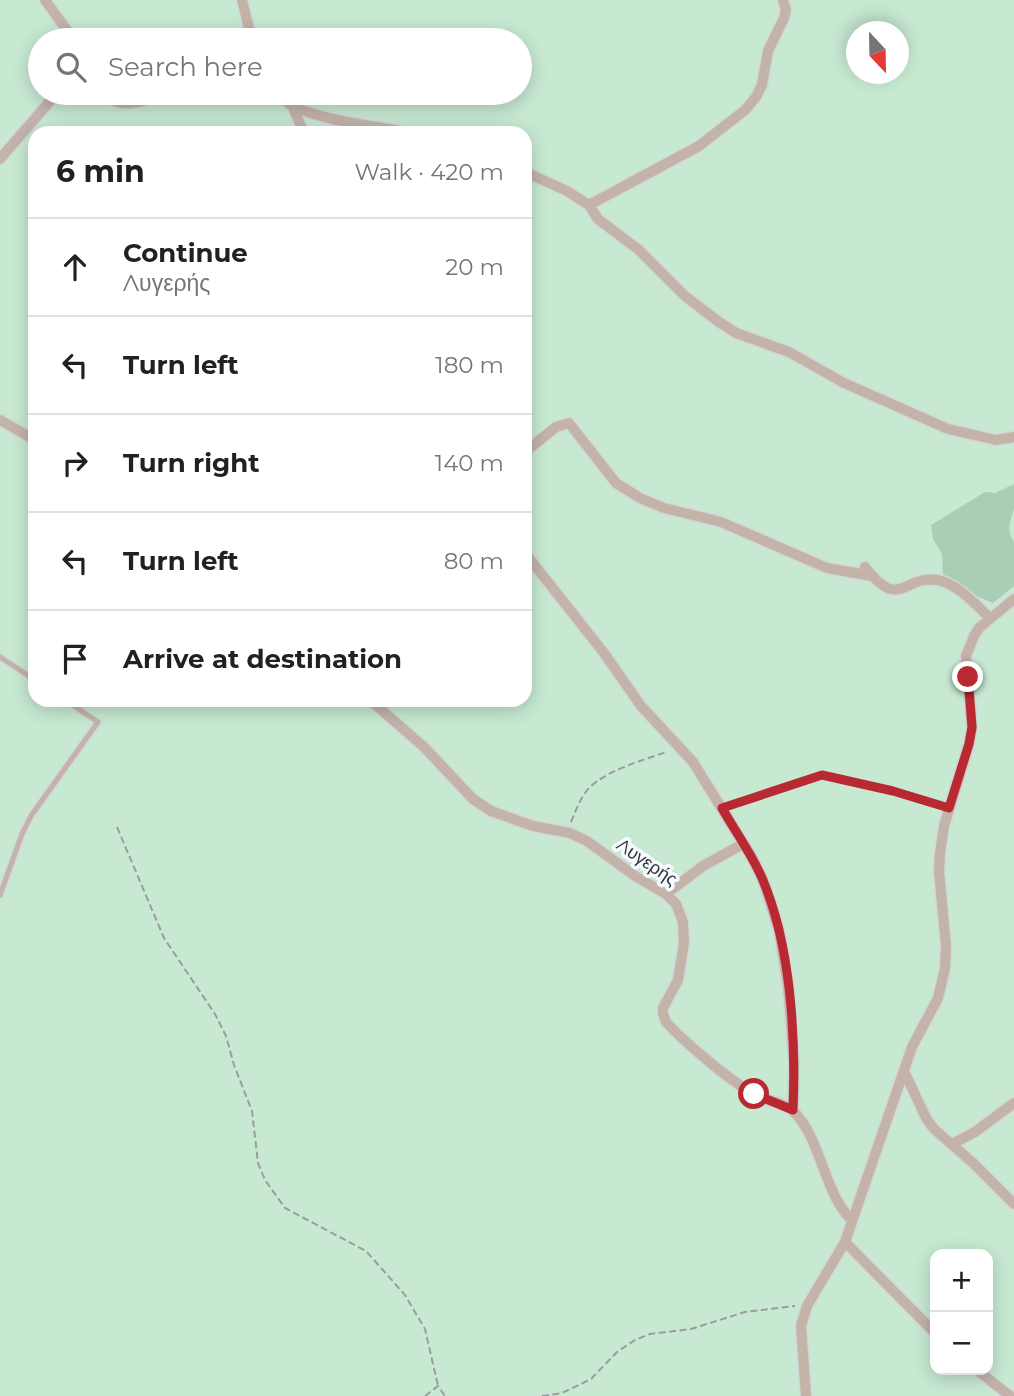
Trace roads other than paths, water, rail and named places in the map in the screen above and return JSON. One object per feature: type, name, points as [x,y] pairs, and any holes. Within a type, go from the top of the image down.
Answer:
[{"type":"street","points":[[45,0],[65,28]]},
{"type":"street","points":[[242,0],[249,28]]},
{"type":"street","points":[[589,205],[699,146],[745,110],[762,85],[768,51],[786,10],[783,0]]},
{"type":"street","points":[[28,126],[47,105]]},
{"type":"street","points":[[292,105],[301,126]]},
{"type":"street","points":[[292,105],[368,126]]},
{"type":"street","points":[[0,159],[28,127]]},
{"type":"street","points":[[532,175],[567,191],[589,205],[598,219],[639,250],[702,311],[736,333],[789,352],[844,383],[948,429],[996,440],[1014,437]]},
{"type":"street","points":[[0,420],[28,436]]},
{"type":"street","points":[[532,446],[556,427],[569,424],[616,483],[640,498],[664,508],[721,522],[827,568],[869,572],[879,584],[893,590],[924,580],[945,582],[990,618]]},
{"type":"street","points":[[532,562],[604,653],[641,706],[680,747],[722,808],[763,880],[779,930],[792,1025],[793,1110],[815,1147],[842,1211],[852,1220]]},
{"type":"street","points":[[806,1396],[801,1326],[807,1306],[845,1241],[912,1047],[938,998],[945,968],[940,853],[949,808],[972,727],[966,656],[974,636],[990,618],[1014,599]]},
{"type":"street","name":"Λυγερής","points":[[378,707],[424,747],[473,799],[491,811],[533,826],[570,833],[587,841],[635,876],[666,894],[680,912],[684,943],[678,980],[663,1008],[666,1022],[736,1082],[754,1094],[793,1110]]},
{"type":"street","points":[[666,894],[703,866],[743,844]]},
{"type":"street","points":[[905,1073],[926,1118],[938,1134],[952,1144],[1014,1204]]},
{"type":"street","points":[[952,1144],[975,1132],[1014,1103]]},
{"type":"street","points":[[845,1241],[930,1328]]},
{"type":"street","points":[[983,1375],[1010,1396]]},
{"type":"lane","points":[[0,657],[28,675]]},
{"type":"lane","points":[[0,895],[31,816],[98,722],[76,707]]}]
